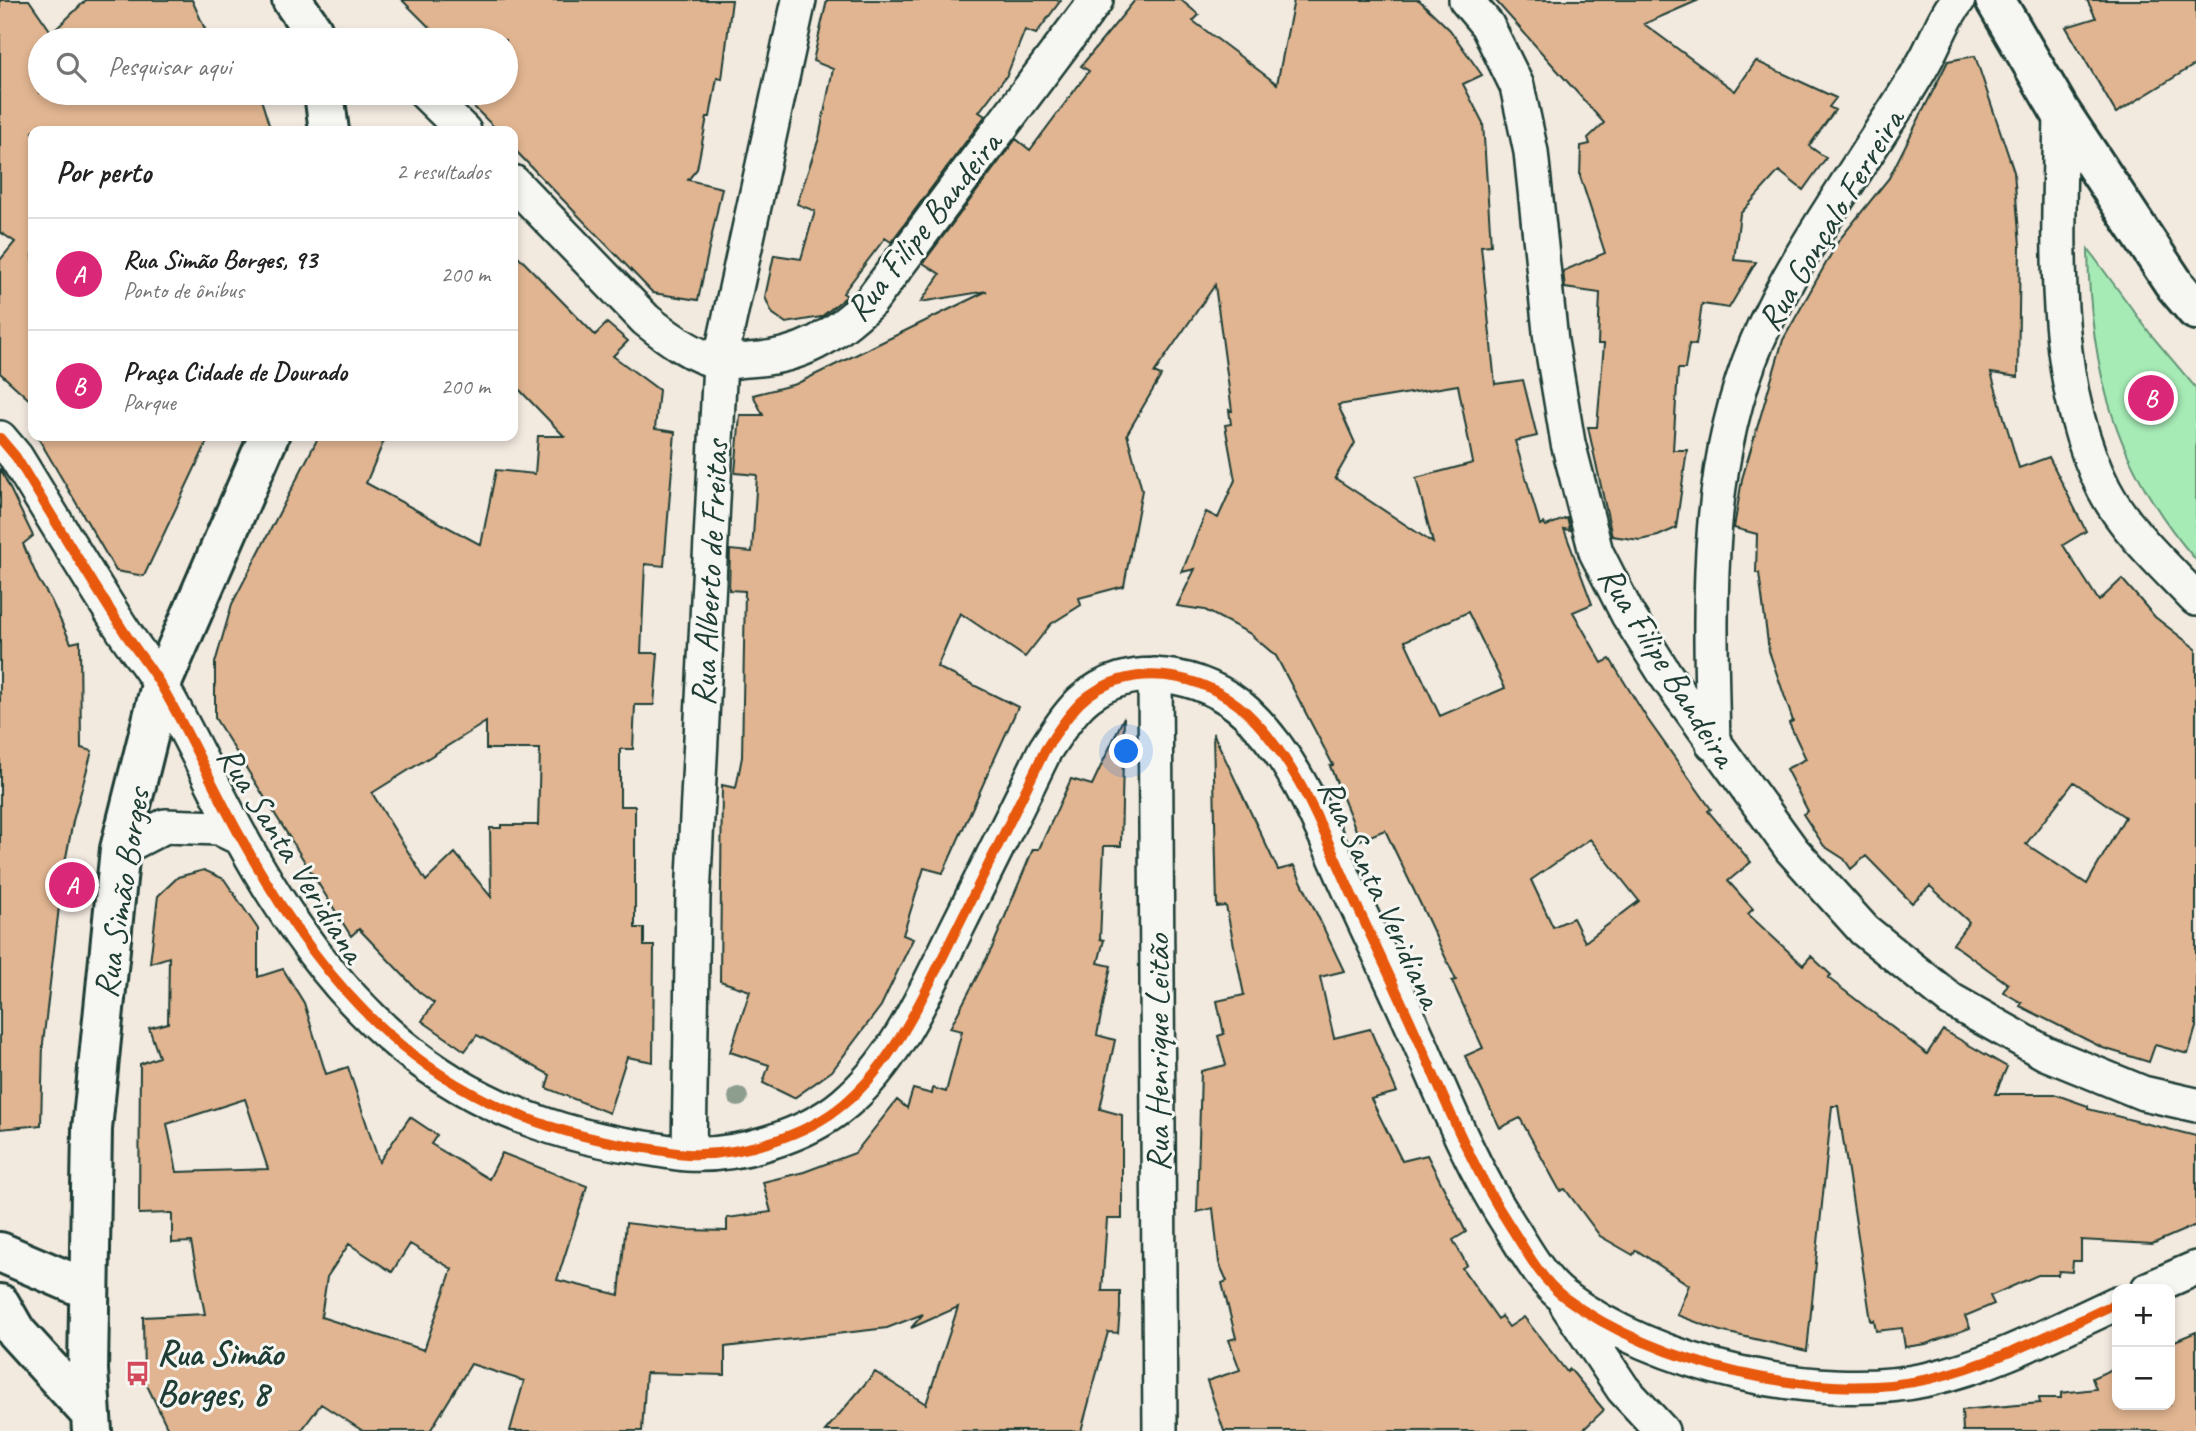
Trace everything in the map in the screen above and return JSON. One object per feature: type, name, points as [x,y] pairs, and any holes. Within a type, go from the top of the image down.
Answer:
[{"type":"street","points":[[292,0],[311,28]]},
{"type":"street","name":"Rua Alberto de Freitas","points":[[689,1154],[693,897],[720,362],[799,0]]},
{"type":"street","name":"Rua Filipe Bandeira","points":[[518,187],[646,320],[681,345],[720,362],[773,359],[819,343],[841,329],[871,301],[1096,0]]},
{"type":"street","name":"Rua Filipe Bandeira","points":[[1466,0],[1487,26],[1517,86],[1531,152],[1551,341],[1568,443],[1596,552],[1628,615],[1713,744],[1792,850],[1864,930],[1951,1000],[2045,1053],[2143,1093],[2196,1105]]},
{"type":"street","name":"Rua Gonçalo Ferreira","points":[[1713,744],[1713,540],[1717,486],[1741,390],[1757,343],[1782,291],[1902,99],[1928,55],[1948,12],[1958,0]]},
{"type":"street","points":[[1996,0],[2061,113],[2175,285],[2196,310]]},
{"type":"street","points":[[326,105],[328,126]]},
{"type":"street","points":[[437,105],[459,126]]},
{"type":"street","points":[[2061,113],[2062,318],[2078,426],[2104,490],[2136,535],[2196,599]]},
{"type":"street","name":"Rua Santa Veridiana","points":[[0,438],[16,457],[123,630],[161,685],[242,839],[284,906],[341,986],[377,1025],[432,1071],[478,1098],[585,1139],[689,1154],[742,1148],[783,1138],[844,1105],[873,1074],[927,990],[1045,750],[1061,725],[1084,699],[1118,682],[1155,675],[1186,678],[1219,692],[1245,712],[1268,737],[1308,796],[1475,1166],[1535,1265],[1560,1295],[1599,1319],[1675,1354],[1760,1380],[1833,1386],[1896,1384],[1960,1370],[1989,1360],[2112,1305]]},
{"type":"street","name":"Rua Simão Borges","points":[[99,1424],[89,1290],[92,1129],[120,849],[161,685],[267,441]]},
{"type":"street","name":"Rua Henrique Leitão","points":[[1155,675],[1159,1428]]},
{"type":"street","points":[[120,849],[165,826],[219,828],[242,839]]},
{"type":"street","points":[[0,1252],[89,1290]]},
{"type":"street","points":[[2159,1284],[2196,1268]]},
{"type":"street","points":[[1560,1295],[1623,1388],[1662,1431]]},
{"type":"street","points":[[0,1304],[16,1332],[99,1424]]},
{"type":"green space","points":[[2088,249],[2152,336],[2196,388],[2196,560],[2168,525],[2145,489],[2112,415],[2094,336]]},
{"type":"building","points":[[0,0],[29,0],[49,28],[28,28],[28,105],[263,105],[269,126],[28,126],[28,398],[0,373],[0,260],[15,242],[0,232]]},
{"type":"building","points":[[86,0],[192,0],[205,28],[57,28]]},
{"type":"building","points":[[402,0],[732,0],[722,79],[717,78],[697,169],[688,180],[722,188],[698,300],[653,293],[518,153],[518,126],[493,126],[472,105],[518,105],[518,28],[430,28]]},
{"type":"building","points":[[827,0],[1061,0],[1036,34],[1025,30],[1007,75],[979,112],[985,116],[891,242],[885,238],[843,293],[847,296],[821,317],[786,323],[772,313],[765,297],[774,255],[801,259],[815,211],[797,204],[819,138],[833,69],[813,61]]},
{"type":"building","points":[[1135,0],[1181,0],[1199,15],[1193,21],[1277,84],[1294,0],[1419,0],[1450,30],[1482,75],[1463,84],[1483,123],[1491,245],[1481,246],[1495,384],[1523,380],[1537,436],[1515,441],[1540,525],[1544,523],[1546,526],[1567,518],[1570,530],[1564,529],[1592,604],[1573,612],[1602,663],[1610,659],[1648,720],[1711,809],[1708,811],[1751,862],[1728,881],[1753,909],[1748,914],[1803,965],[1811,956],[1831,975],[1828,978],[1927,1054],[1943,1030],[2007,1067],[1995,1094],[2054,1094],[2088,1106],[2088,1109],[2196,1136],[2196,1225],[2152,1244],[2081,1240],[2081,1261],[2073,1261],[2072,1272],[2059,1271],[2058,1275],[2038,1275],[1990,1296],[1994,1304],[1965,1316],[1970,1328],[1926,1344],[1905,1347],[1902,1328],[1876,1331],[1874,1320],[1871,1321],[1838,1106],[1832,1106],[1807,1351],[1720,1331],[1677,1315],[1689,1285],[1636,1250],[1633,1255],[1600,1236],[1565,1189],[1560,1191],[1520,1118],[1500,1128],[1465,1056],[1483,1048],[1452,981],[1456,980],[1420,903],[1385,830],[1360,840],[1330,766],[1333,765],[1276,656],[1249,633],[1205,610],[1177,606],[1195,569],[1182,572],[1206,512],[1218,518],[1235,480],[1225,425],[1231,424],[1229,410],[1232,411],[1215,285],[1154,373],[1161,376],[1127,434],[1142,490],[1124,586],[1079,598],[1081,605],[1051,624],[1025,657],[960,613],[937,667],[1018,707],[943,873],[924,868],[903,935],[913,939],[881,1006],[832,1071],[794,1098],[763,1083],[769,1065],[730,1052],[750,991],[720,981],[722,785],[736,788],[742,757],[745,591],[729,590],[730,550],[752,552],[757,475],[735,473],[740,415],[763,415],[753,395],[796,384],[987,291],[921,302],[940,274],[923,263],[1016,139],[1030,150],[1089,71],[1081,66]],"holes":[[[1458,385],[1473,463],[1416,478],[1433,543],[1335,478],[1355,443],[1338,405]],[[1468,612],[1505,688],[1440,716],[1405,641]],[[1590,839],[1639,901],[1585,942],[1573,918],[1553,927],[1531,880]]]},
{"type":"building","points":[[1495,0],[1699,0],[1644,24],[1735,91],[1756,61],[1836,98],[1829,107],[1835,110],[1809,146],[1826,158],[1803,190],[1779,171],[1740,214],[1734,260],[1756,262],[1729,308],[1702,304],[1696,345],[1689,344],[1685,369],[1678,369],[1673,450],[1687,450],[1676,528],[1658,536],[1640,540],[1612,536],[1588,427],[1597,427],[1604,344],[1598,344],[1600,293],[1565,288],[1563,271],[1605,253],[1580,176],[1581,146],[1590,144],[1588,138],[1604,123]]},
{"type":"building","points":[[2087,0],[2196,0],[2196,64],[2116,113],[2066,27],[2096,18]]},
{"type":"building","points":[[1975,56],[2014,172],[2020,245],[2018,377],[1991,373],[2019,468],[2049,457],[2086,531],[2063,545],[2099,601],[2122,579],[2155,617],[2196,649],[2196,1027],[2188,1054],[2155,1045],[2149,1062],[2103,1048],[2020,1006],[2022,1003],[2003,992],[2008,984],[1953,944],[1969,922],[1930,886],[1912,903],[1866,856],[1851,869],[1844,859],[1824,846],[1803,814],[1808,811],[1786,769],[1806,759],[1789,723],[1793,721],[1769,651],[1759,573],[1756,573],[1757,534],[1734,528],[1742,479],[1783,340],[1839,240],[1889,178],[1948,61]],"holes":[[[2074,782],[2125,817],[2087,884],[2026,844]]]},
{"type":"building","points":[[518,256],[595,335],[607,323],[628,341],[613,356],[659,390],[655,429],[675,432],[664,566],[645,564],[641,653],[658,653],[654,705],[635,705],[633,749],[620,749],[620,806],[635,806],[635,928],[644,928],[644,946],[654,946],[653,1062],[627,1057],[609,1113],[546,1088],[550,1075],[477,1035],[465,1051],[422,1021],[434,1003],[419,992],[359,929],[351,936],[215,718],[215,663],[232,604],[316,441],[384,441],[366,483],[481,545],[496,470],[535,474],[538,436],[564,436],[518,388]],"holes":[[[486,722],[486,749],[540,749],[538,825],[501,825],[501,828],[490,828],[491,897],[455,853],[426,881],[372,793]]]},
{"type":"building","points":[[40,441],[208,441],[144,576],[116,571]]},
{"type":"building","points":[[0,468],[33,536],[23,544],[38,579],[71,643],[80,641],[81,748],[92,751],[73,821],[63,873],[43,1043],[41,1125],[0,1129]]},
{"type":"building","points":[[1124,717],[1121,846],[1104,846],[1100,939],[1104,940],[1098,963],[1111,966],[1097,1035],[1115,1040],[1100,1109],[1122,1115],[1122,1219],[1107,1219],[1102,1291],[1120,1291],[1120,1309],[1118,1333],[1108,1332],[1081,1431],[825,1431],[875,1372],[926,1404],[958,1307],[911,1328],[923,1314],[887,1328],[725,1347],[725,1375],[646,1373],[642,1431],[510,1431],[524,1381],[471,1364],[430,1431],[363,1431],[321,1404],[301,1431],[169,1431],[144,1379],[143,1317],[205,1314],[191,1242],[172,1243],[172,1213],[139,1214],[140,1064],[159,1057],[149,1028],[168,1023],[169,957],[150,963],[158,896],[178,877],[204,870],[224,879],[258,929],[258,977],[283,969],[304,1003],[326,1074],[348,1067],[379,1162],[410,1117],[437,1135],[431,1144],[489,1179],[502,1153],[587,1186],[557,1280],[619,1295],[626,1223],[685,1230],[727,1231],[727,1218],[771,1212],[763,1182],[804,1172],[855,1153],[897,1100],[907,1108],[913,1089],[932,1094],[933,1088],[946,1092],[962,1031],[950,1028],[992,948],[1033,849],[1039,849],[1071,779],[1092,785]],"holes":[[[245,1099],[268,1169],[177,1172],[167,1124]],[[349,1244],[392,1272],[410,1244],[452,1269],[424,1350],[321,1317],[327,1277]]]},
{"type":"building","points":[[1213,733],[1278,870],[1294,866],[1344,971],[1320,977],[1334,1038],[1370,1029],[1397,1092],[1371,1099],[1402,1161],[1427,1155],[1466,1232],[1453,1240],[1467,1265],[1462,1268],[1498,1319],[1501,1316],[1509,1327],[1524,1317],[1567,1372],[1570,1369],[1604,1410],[1582,1431],[1224,1431],[1207,1381],[1240,1370],[1229,1340],[1236,1338],[1222,1283],[1227,1281],[1219,1263],[1213,1208],[1197,1212],[1201,1071],[1226,1065],[1218,1036],[1224,1034],[1217,1001],[1244,995],[1226,906],[1217,907]]},
{"type":"building","points":[[2196,1332],[2196,1431],[1963,1431],[1962,1410],[2040,1403],[2039,1398],[2061,1398],[2061,1393],[2096,1389],[2092,1378],[2112,1369],[2112,1410],[2175,1410],[2175,1341]]},
{"type":"cycle path","points":[[0,438],[16,457],[126,635],[157,679],[240,836],[276,897],[314,952],[355,1001],[400,1044],[450,1081],[506,1110],[569,1132],[687,1154],[749,1148],[791,1135],[828,1115],[844,1104],[880,1067],[909,1023],[1045,750],[1066,719],[1081,702],[1100,688],[1120,680],[1165,676],[1187,680],[1228,698],[1246,712],[1280,752],[1319,821],[1472,1160],[1534,1264],[1564,1297],[1601,1321],[1644,1342],[1690,1359],[1739,1373],[1789,1382],[1838,1386],[1885,1385],[1954,1373],[2025,1346],[2112,1305]]},
{"type":"place","name":"Praça Cidade de Dourado","points":[[2151,398]]},
{"type":"place","name":"Rua Simão Borges, 93","points":[[72,885]]},
{"type":"place","name":"Rua Simão Borges, 8","points":[[137,1373]]}]
